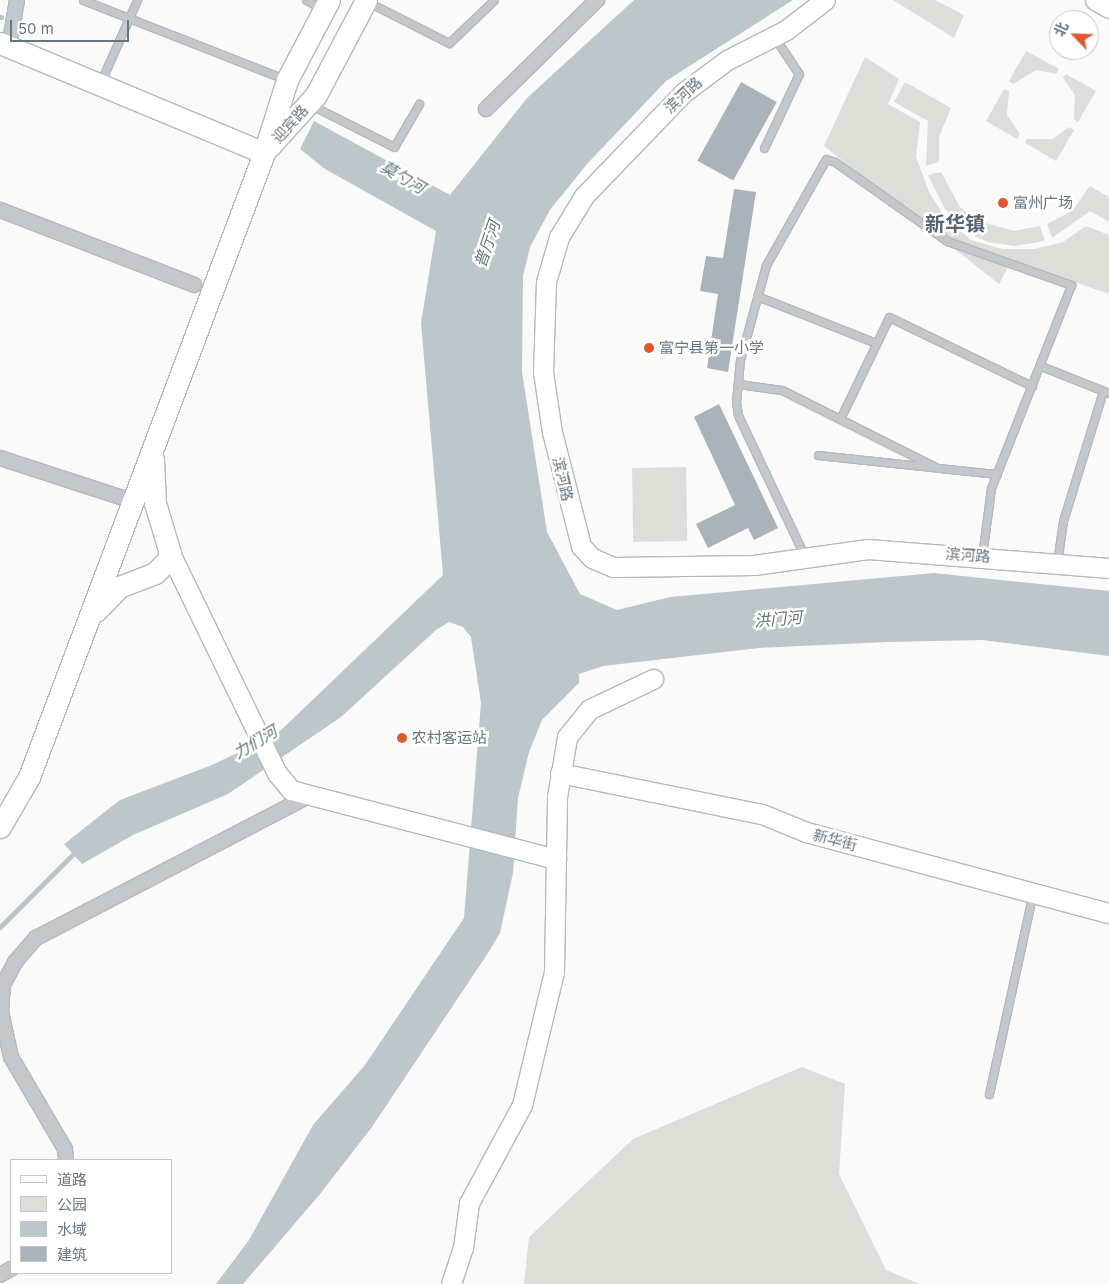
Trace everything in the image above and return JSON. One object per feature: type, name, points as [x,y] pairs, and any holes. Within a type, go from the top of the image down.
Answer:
[{"type":"main road","name":"迎宾路","points":[[264,153],[308,103],[366,1]]},
{"type":"main road","name":"迎宾路","points":[[264,153],[287,80],[319,3]]},
{"type":"main road","points":[[0,827],[29,777],[264,153],[101,82],[5,45]]},
{"type":"main road","points":[[85,629],[112,594],[162,568],[170,553],[159,522],[154,444]]},
{"type":"main road","points":[[126,520],[143,516],[159,522]]},
{"type":"main road","points":[[112,557],[122,571],[146,576]]},
{"type":"street","points":[[5,45],[17,0]]},
{"type":"street","points":[[486,109],[597,0]]},
{"type":"street","name":"滨河路","points":[[825,0],[774,36],[715,67],[684,92],[574,209],[559,237],[548,274],[543,372],[575,532],[592,558],[621,567],[806,559],[868,549],[982,556],[1109,568]]},
{"type":"street","points":[[1095,0],[1109,8]]},
{"type":"street","points":[[0,210],[194,285]]},
{"type":"street","points":[[0,458],[120,497]]},
{"type":"street","points":[[170,553],[277,773],[291,790],[556,859]]},
{"type":"street","points":[[146,576],[168,575],[185,585]]},
{"type":"street","points":[[451,1284],[463,1248],[469,1203],[522,1105],[554,972],[560,773],[567,737],[580,716],[654,679]]},
{"type":"street","name":"新华街","points":[[560,773],[762,814],[806,832],[1033,893],[1108,908]]},
{"type":"street","points":[[66,1159],[64,1149],[10,1057],[1,1012],[4,985],[16,962],[36,938],[303,799]]},
{"type":"lane","points":[[83,0],[287,80]]},
{"type":"lane","points":[[101,82],[137,0]]},
{"type":"lane","points":[[366,1],[449,43],[494,0]]},
{"type":"lane","points":[[764,148],[799,74],[774,36]]},
{"type":"lane","points":[[308,103],[394,147],[419,104]]},
{"type":"lane","points":[[806,559],[738,415],[738,384],[757,296],[774,250],[818,167],[831,160],[947,241],[1071,286],[997,474],[988,503],[982,556]]},
{"type":"lane","points":[[757,296],[876,343]]},
{"type":"lane","points":[[840,419],[889,317],[1032,386]]},
{"type":"lane","points":[[1041,366],[1106,392],[1063,521],[1057,563]]},
{"type":"lane","points":[[738,384],[777,388],[936,468]]},
{"type":"lane","points":[[818,455],[997,474]]},
{"type":"lane","points":[[989,1094],[1033,893]]},
{"type":"green space","points":[[893,0],[935,0],[964,15],[954,38]]},
{"type":"green space","points":[[1026,51],[1059,69],[1056,74],[1036,70],[1013,84],[1009,81]]},
{"type":"green space","points":[[865,57],[899,79],[888,104],[920,122],[916,157],[929,192],[945,217],[971,240],[1002,249],[1034,249],[1063,242],[1086,226],[1109,235],[1109,294],[1012,260],[999,284],[824,146]]},
{"type":"green space","points":[[1066,74],[1096,91],[1078,122],[1074,119],[1075,95],[1063,78]]},
{"type":"green space","points":[[905,82],[951,108],[939,137],[939,162],[926,166],[928,121],[894,102]]},
{"type":"green space","points":[[1004,89],[1009,91],[1007,115],[1020,134],[1017,139],[986,121]]},
{"type":"green space","points":[[1069,127],[1074,130],[1056,161],[1025,143],[1027,139],[1053,139]]},
{"type":"green space","points":[[941,172],[960,207],[974,218],[968,231],[945,209],[928,175]]},
{"type":"green space","points":[[1090,186],[1109,197],[1109,222],[1090,211],[1052,238],[1047,224],[1072,211]]},
{"type":"green space","points":[[982,222],[1014,231],[1040,226],[1045,241],[1015,246],[988,242],[975,236]]},
{"type":"green space","points":[[686,467],[687,541],[633,542],[632,468]]},
{"type":"green space","points":[[802,1067],[845,1084],[839,1174],[886,1270],[920,1284],[524,1284],[529,1237],[633,1139]]},
{"type":"water","points":[[634,0],[793,0],[666,81],[587,164],[550,210],[530,247],[523,276],[522,372],[547,532],[580,594],[617,610],[670,597],[934,573],[1109,591],[1109,656],[982,640],[887,642],[759,648],[603,666],[579,674],[579,683],[542,720],[529,752],[518,798],[513,873],[500,933],[490,950],[372,1127],[320,1194],[243,1284],[216,1284],[249,1240],[313,1125],[365,1065],[464,918],[481,703],[471,637],[463,627],[449,622],[436,630],[341,717],[228,794],[133,835],[82,864],[64,844],[120,800],[212,765],[277,734],[443,575],[421,323],[436,231],[325,169],[300,149],[314,121],[450,195],[527,98]]},
{"type":"building","points":[[741,82],[777,102],[733,181],[697,161]]},
{"type":"building","points":[[734,189],[756,192],[728,372],[707,368],[718,294],[700,291],[706,256],[723,258]]},
{"type":"building","points":[[719,404],[778,528],[754,540],[748,528],[708,548],[696,524],[735,505],[694,417]]},
{"type":"waterway","name":"力们河","points":[[0,927],[77,850]]},
{"type":"place","name":"富州广场","points":[[1003,203]]},
{"type":"place","name":"富宁县第一小学","points":[[649,348]]},
{"type":"place","name":"农村客运站","points":[[402,738]]},
{"type":"district","name":"新华镇","points":[[955,224]]},
{"type":"water label","name":"莫勺河","points":[[403,177]]},
{"type":"water label","name":"普厅河","points":[[487,244]]},
{"type":"water label","name":"洪门河","points":[[778,619]]}]
